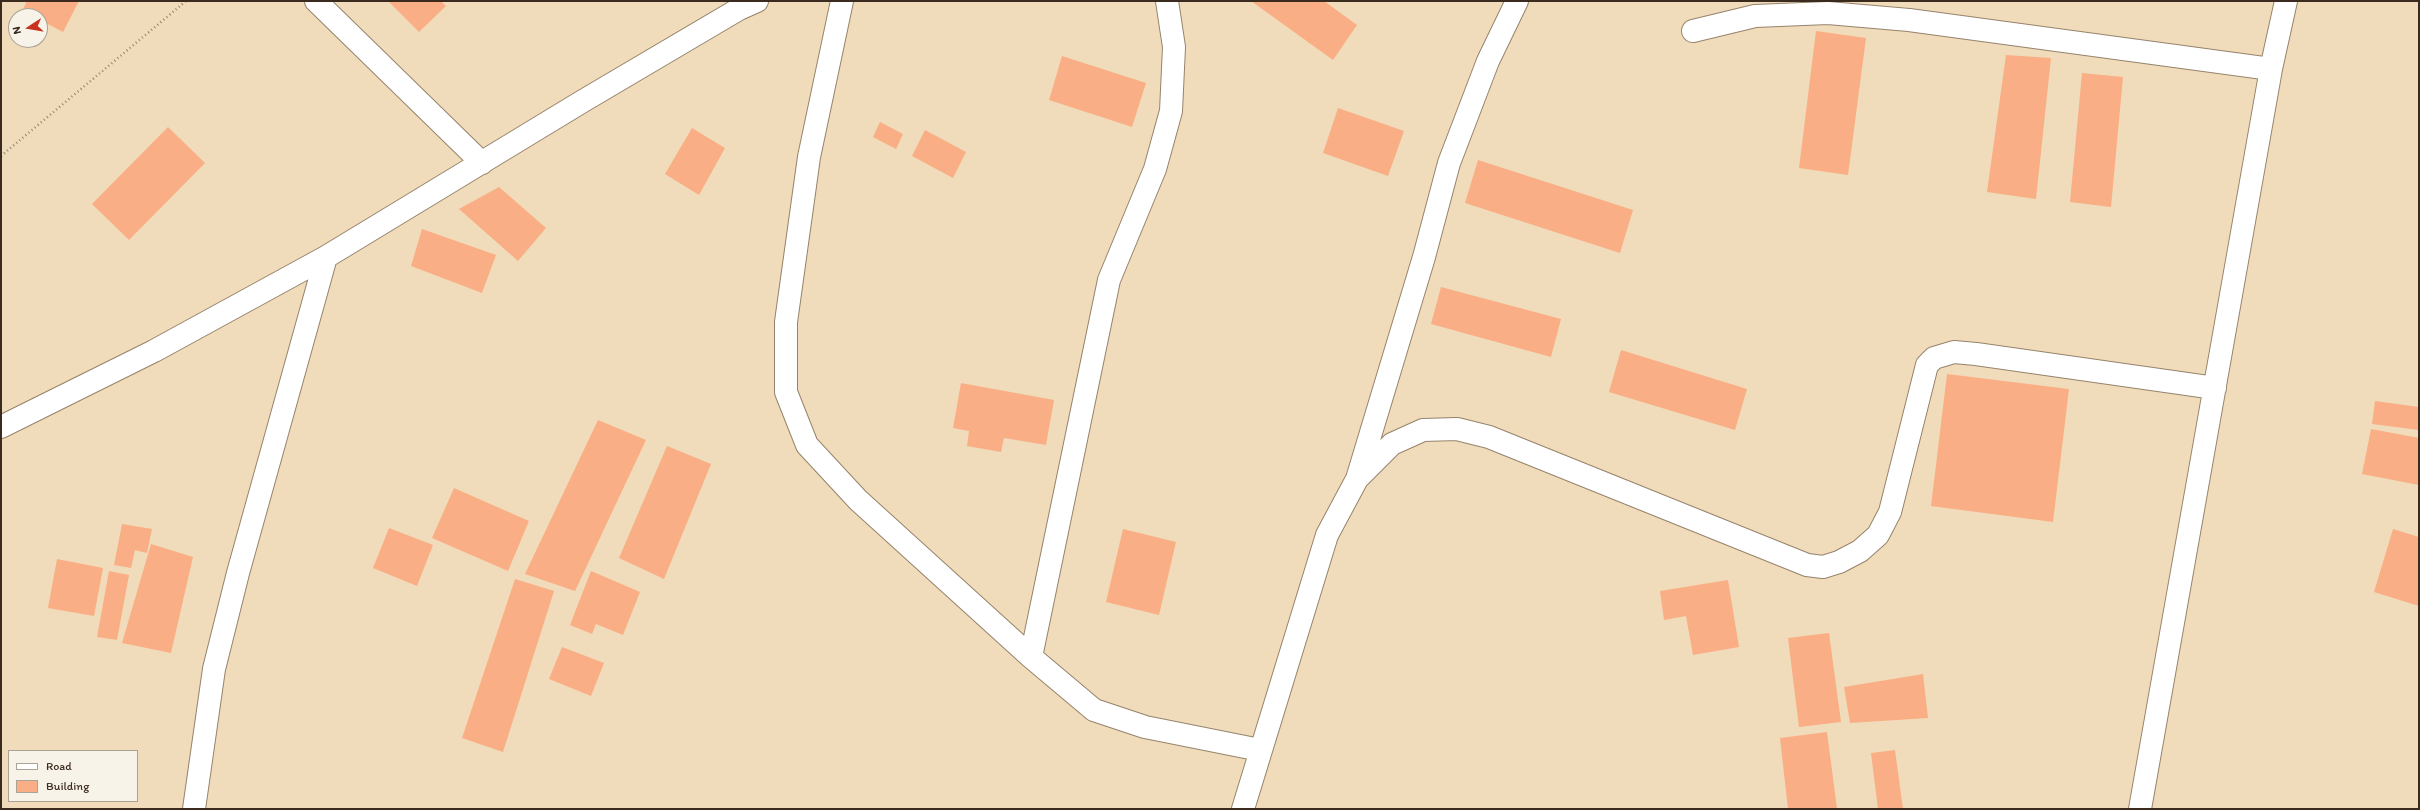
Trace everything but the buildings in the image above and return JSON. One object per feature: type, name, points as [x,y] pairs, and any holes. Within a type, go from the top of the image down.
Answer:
[{"type":"street","points":[[316,1],[482,163]]},
{"type":"street","points":[[1,427],[154,351],[326,257],[725,17],[757,1]]},
{"type":"street","points":[[842,1],[809,157],[786,322],[786,392],[807,445],[858,500],[1031,657],[1094,710],[1145,727],[1260,750]]},
{"type":"street","points":[[1031,657],[1110,280],[1155,169],[1171,111],[1174,47],[1167,1]]},
{"type":"street","points":[[1243,809],[1260,750],[1328,535],[1356,479],[1424,256],[1449,163],[1488,61],[1517,1]]},
{"type":"street","points":[[2140,809],[2271,69],[2286,1]]},
{"type":"street","points":[[1692,31],[1755,16],[1828,13],[1908,20],[2271,69]]},
{"type":"street","points":[[194,809],[214,669],[238,573],[326,257]]},
{"type":"street","points":[[1356,479],[1392,444],[1423,430],[1457,429],[1489,437],[1807,565],[1823,567],[1839,562],[1860,551],[1878,535],[1890,512],[1927,365],[1934,358],[1954,352],[1976,354],[2215,388]]},
{"type":"path","points":[[1,156],[186,1]]}]
